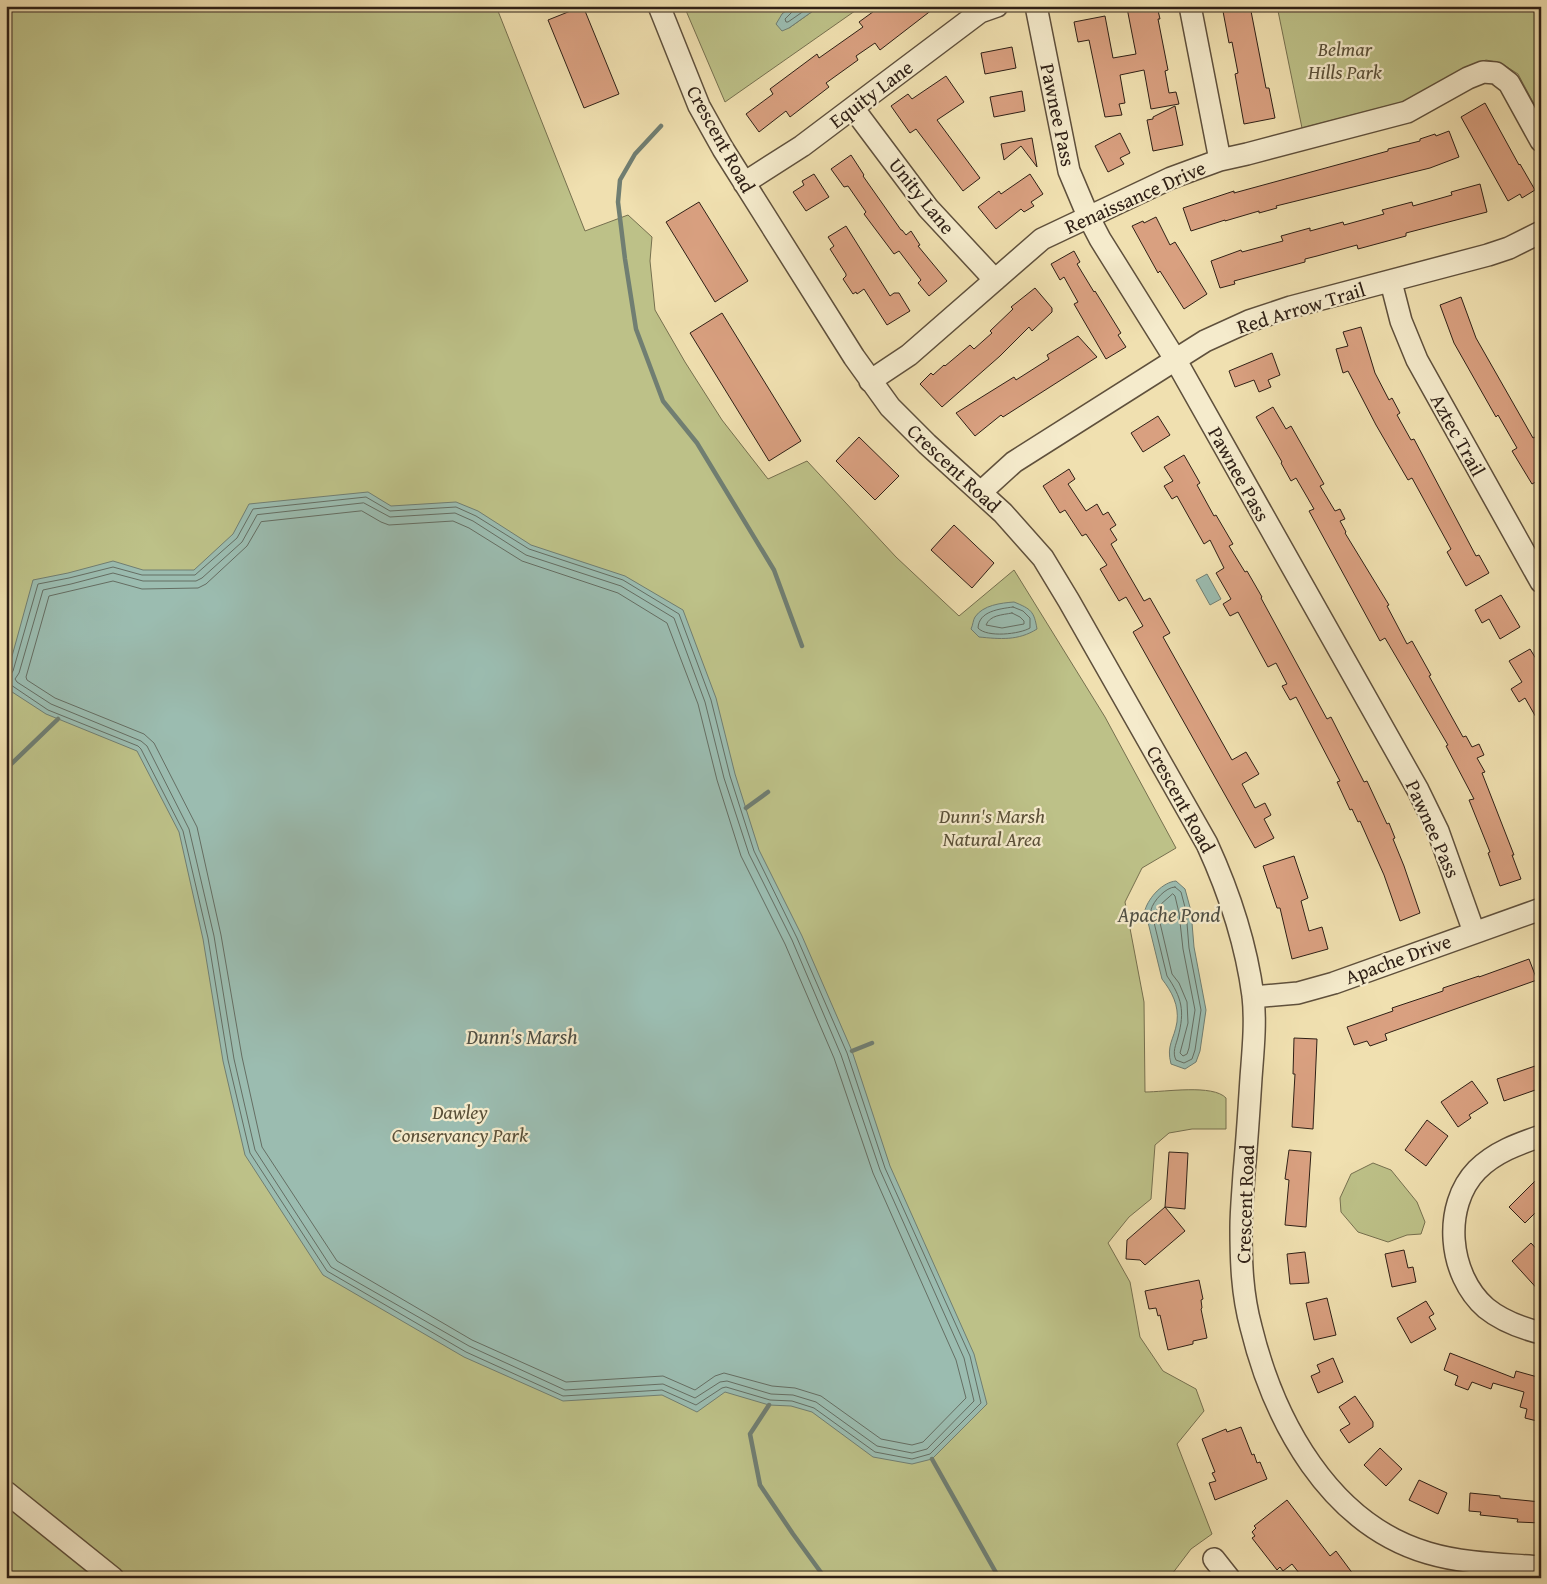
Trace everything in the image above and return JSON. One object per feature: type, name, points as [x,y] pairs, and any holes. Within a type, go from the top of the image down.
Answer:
[{"type":"street","name":"Crescent Road","points":[[658,6],[699,106],[744,183],[870,381],[890,407],[1016,526],[1043,558],[1069,600],[1207,844],[1228,894],[1238,927],[1253,997],[1254,1046],[1241,1225],[1242,1271],[1250,1326],[1271,1390],[1303,1452],[1340,1499],[1370,1525],[1401,1542],[1428,1553],[1472,1562],[1541,1567]]},
{"type":"street","name":"Equity Lane","points":[[744,183],[802,146],[980,12],[997,6]]},
{"type":"street","name":"Pawnee Pass","points":[[1036,6],[1069,171],[1088,216],[1100,239],[1175,359],[1418,790],[1438,831],[1474,932]]},
{"type":"street","points":[[1190,6],[1220,160]]},
{"type":"street","name":"Renaissance Drive","points":[[870,381],[909,355],[954,318],[1042,239],[1171,178],[1220,160],[1407,112],[1468,78],[1483,72],[1496,73],[1509,83],[1541,141]]},
{"type":"street","name":"Unity Lane","points":[[853,108],[928,208],[995,280]]},
{"type":"street","name":"Red Arrow Trail","points":[[981,492],[1014,462],[1205,341],[1249,321],[1291,307],[1488,255],[1509,248],[1541,232]]},
{"type":"street","name":"Aztec Trail","points":[[1391,282],[1401,321],[1417,360],[1541,582]]},
{"type":"street","name":"Apache Drive","points":[[1253,997],[1298,992],[1334,982],[1541,909]]},
{"type":"street","points":[[1541,1136],[1501,1152],[1477,1170],[1462,1190],[1456,1212],[1454,1238],[1458,1262],[1469,1287],[1485,1307],[1509,1323],[1541,1333]]},
{"type":"street","points":[[6,1492],[113,1578]]},
{"type":"street","points":[[1214,1559],[1228,1578]]},
{"type":"green space","name":"Dawley Conservancy Park","points":[[6,6],[496,6],[585,231],[628,215],[652,237],[650,261],[655,310],[722,420],[768,479],[807,461],[896,557],[959,616],[1014,570],[1105,717],[1176,848],[1142,868],[1125,902],[1144,1002],[1145,1092],[1200,1090],[1211,1091],[1226,1098],[1226,1129],[1192,1129],[1169,1133],[1155,1145],[1151,1199],[1129,1217],[1108,1243],[1130,1282],[1140,1337],[1163,1371],[1196,1389],[1204,1411],[1177,1444],[1212,1534],[1191,1549],[1169,1578],[6,1578]]},
{"type":"green space","points":[[684,6],[792,6],[782,14],[789,28],[820,6],[862,6],[725,102]]},
{"type":"green space","name":"Belmar Hills Park","points":[[1277,6],[1541,6],[1541,117],[1518,74],[1501,63],[1486,60],[1402,102],[1302,128]]},
{"type":"green space","points":[[1373,1163],[1391,1170],[1417,1202],[1425,1222],[1421,1234],[1407,1235],[1388,1242],[1358,1232],[1341,1212],[1340,1198],[1351,1174]]},
{"type":"water","points":[[792,6],[820,6],[782,31],[776,24],[782,14]]},
{"type":"water","name":"Dunn's Marsh","points":[[368,492],[391,506],[456,502],[478,511],[531,545],[625,576],[683,610],[716,698],[735,774],[759,850],[802,936],[852,1051],[890,1166],[974,1354],[987,1404],[932,1459],[912,1464],[873,1457],[812,1412],[791,1406],[769,1405],[725,1392],[697,1412],[662,1395],[563,1401],[464,1357],[323,1275],[245,1155],[223,1061],[203,939],[179,832],[137,751],[46,714],[6,688],[6,678],[33,580],[113,561],[143,570],[194,570],[233,534],[249,504]]},
{"type":"water","points":[[1207,574],[1221,599],[1210,605],[1196,580]]},
{"type":"water","points":[[1014,602],[1031,611],[1035,618],[1037,629],[1023,636],[1002,639],[979,637],[971,629],[975,617],[987,607]]},
{"type":"water","name":"Apache Pond","points":[[1176,881],[1185,889],[1191,911],[1194,947],[1206,1010],[1200,1051],[1196,1062],[1185,1069],[1171,1064],[1169,1052],[1177,1022],[1176,1004],[1162,979],[1145,910],[1157,891],[1166,884]]},
{"type":"building","points":[[583,6],[619,94],[584,108],[548,20]]},
{"type":"building","points":[[881,6],[937,6],[880,50],[875,43],[856,56],[858,60],[826,83],[829,87],[790,117],[786,111],[759,132],[746,114],[773,94],[770,89],[817,54],[819,58],[863,27],[859,22]]},
{"type":"building","points":[[1157,6],[1168,70],[1165,71],[1169,93],[1176,92],[1179,104],[1151,109],[1144,70],[1120,75],[1125,103],[1119,104],[1122,115],[1105,117],[1089,40],[1078,42],[1074,22],[1105,16],[1113,58],[1136,54],[1127,8]]},
{"type":"building","points":[[1222,6],[1250,6],[1266,88],[1269,88],[1275,118],[1244,124],[1235,74],[1238,73],[1232,42],[1229,43]]},
{"type":"building","points":[[1012,47],[1016,68],[985,74],[981,53]]},
{"type":"building","points":[[946,76],[964,102],[937,120],[980,178],[963,191],[916,129],[910,133],[891,106],[908,94],[912,99]]},
{"type":"building","points":[[1022,91],[1025,111],[994,117],[990,97]]},
{"type":"building","points":[[1485,103],[1535,190],[1522,198],[1520,194],[1508,201],[1461,117]]},
{"type":"building","points":[[1175,106],[1183,145],[1153,151],[1147,120],[1153,119],[1153,117]]},
{"type":"building","points":[[1449,131],[1459,157],[1430,168],[1276,206],[1277,208],[1225,220],[1191,231],[1183,208],[1234,191],[1234,193],[1388,151],[1388,149]]},
{"type":"building","points":[[1120,133],[1130,153],[1120,158],[1124,164],[1108,172],[1095,146]]},
{"type":"building","points":[[1032,138],[1037,167],[1021,146],[1004,160],[1001,144]]},
{"type":"building","points":[[851,155],[863,176],[901,230],[906,235],[911,231],[920,245],[918,246],[947,281],[929,296],[918,283],[921,280],[899,251],[894,254],[864,214],[866,212],[848,186],[844,187],[831,169]]},
{"type":"building","points":[[814,174],[829,197],[806,211],[793,192],[804,185],[802,181]]},
{"type":"building","points":[[1030,174],[1043,194],[1031,202],[1034,206],[1024,212],[1021,209],[996,229],[978,207],[999,191],[1001,194]]},
{"type":"building","points":[[1480,184],[1487,212],[1406,233],[1406,236],[1358,249],[1357,245],[1305,259],[1305,262],[1234,281],[1235,284],[1220,288],[1211,261],[1241,250],[1242,252],[1283,241],[1281,236],[1310,228],[1310,231],[1343,222],[1344,225],[1384,214],[1382,210],[1412,202],[1413,206],[1452,195],[1451,192]]},
{"type":"building","points":[[699,202],[748,281],[715,302],[666,222]]},
{"type":"building","points":[[1156,217],[1170,245],[1175,242],[1207,294],[1184,309],[1160,271],[1158,273],[1132,226]]},
{"type":"building","points":[[846,226],[890,296],[894,293],[899,293],[910,311],[887,325],[864,289],[857,294],[856,292],[853,294],[843,279],[846,274],[830,249],[834,246],[828,237]]},
{"type":"building","points":[[1074,251],[1080,262],[1077,264],[1121,333],[1118,335],[1126,347],[1106,359],[1074,304],[1078,302],[1064,277],[1060,280],[1051,264]]},
{"type":"building","points":[[1035,288],[1052,308],[1052,312],[1032,331],[1029,327],[1000,356],[942,407],[920,384],[931,373],[933,375],[970,345],[974,349],[992,333],[990,331],[1013,309],[1011,307]]},
{"type":"building","points":[[1461,297],[1476,338],[1533,438],[1535,437],[1541,446],[1541,479],[1532,484],[1512,451],[1517,448],[1498,415],[1496,417],[1454,343],[1440,305]]},
{"type":"building","points":[[722,313],[801,441],[769,461],[690,333]]},
{"type":"building","points":[[1361,327],[1375,373],[1389,400],[1392,398],[1400,413],[1397,415],[1411,440],[1414,439],[1476,556],[1479,555],[1489,573],[1466,586],[1447,552],[1451,549],[1412,478],[1408,480],[1376,425],[1348,371],[1343,373],[1336,349],[1348,346],[1343,332]]},
{"type":"building","points":[[1078,336],[1097,357],[1003,417],[1001,415],[975,436],[956,413],[1014,377],[1016,380],[1049,359],[1047,355]]},
{"type":"building","points":[[1272,353],[1280,375],[1268,380],[1271,387],[1259,392],[1254,380],[1235,387],[1229,371]]},
{"type":"building","points":[[1273,407],[1286,429],[1291,426],[1324,484],[1320,486],[1335,511],[1340,509],[1345,519],[1340,521],[1345,533],[1389,605],[1387,606],[1407,644],[1412,641],[1463,737],[1466,736],[1472,747],[1479,744],[1484,755],[1477,758],[1485,772],[1482,773],[1514,855],[1512,855],[1521,879],[1500,886],[1488,853],[1490,852],[1469,800],[1474,799],[1446,746],[1448,745],[1385,638],[1380,641],[1309,511],[1314,509],[1296,478],[1291,481],[1256,417]]},
{"type":"building","points":[[1158,416],[1170,435],[1143,452],[1131,433]]},
{"type":"building","points":[[859,437],[899,476],[875,500],[836,461]]},
{"type":"building","points":[[1184,455],[1200,483],[1197,485],[1214,516],[1216,515],[1233,544],[1229,546],[1245,572],[1247,571],[1327,719],[1331,717],[1364,782],[1367,781],[1387,824],[1389,823],[1420,913],[1400,921],[1384,875],[1360,821],[1358,822],[1352,809],[1350,810],[1337,782],[1340,781],[1296,697],[1290,700],[1282,686],[1287,684],[1276,663],[1268,667],[1238,612],[1230,616],[1223,604],[1231,599],[1216,573],[1224,568],[1210,540],[1204,544],[1177,496],[1172,499],[1164,486],[1173,481],[1164,467]]},
{"type":"building","points":[[1069,469],[1075,479],[1068,484],[1086,511],[1097,504],[1103,515],[1108,512],[1116,525],[1110,529],[1117,540],[1111,544],[1144,601],[1150,598],[1170,633],[1163,637],[1232,760],[1246,752],[1259,774],[1242,784],[1255,808],[1265,803],[1271,815],[1264,819],[1274,838],[1255,848],[1133,632],[1143,626],[1126,597],[1119,601],[1100,569],[1107,565],[1086,534],[1082,536],[1065,510],[1060,513],[1043,486]]},
{"type":"building","points":[[954,525],[994,563],[972,588],[931,550]]},
{"type":"building","points":[[1501,595],[1520,627],[1500,639],[1489,619],[1482,623],[1475,610]]},
{"type":"building","points":[[1530,649],[1541,667],[1541,726],[1525,698],[1519,702],[1511,689],[1522,682],[1509,661]]},
{"type":"building","points":[[1294,856],[1308,898],[1301,901],[1309,931],[1322,927],[1328,949],[1292,959],[1280,908],[1277,908],[1263,866]]},
{"type":"building","points":[[1529,959],[1537,980],[1385,1034],[1387,1040],[1370,1046],[1367,1041],[1354,1045],[1347,1027],[1393,1011],[1392,1008],[1443,991],[1443,988]]},
{"type":"building","points":[[1294,1038],[1317,1039],[1313,1129],[1292,1127],[1295,1074],[1293,1074]]},
{"type":"building","points":[[1541,1064],[1541,1088],[1504,1101],[1497,1079]]},
{"type":"building","points":[[1472,1081],[1488,1103],[1469,1115],[1471,1118],[1458,1127],[1441,1102]]},
{"type":"building","points":[[1427,1120],[1448,1136],[1426,1166],[1405,1150]]},
{"type":"building","points":[[1289,1150],[1311,1152],[1306,1227],[1285,1225],[1289,1180],[1285,1179]]},
{"type":"building","points":[[1169,1152],[1188,1153],[1185,1209],[1165,1207]]},
{"type":"building","points":[[1535,1181],[1541,1188],[1541,1207],[1525,1223],[1509,1207]]},
{"type":"building","points":[[1165,1207],[1185,1231],[1145,1265],[1140,1260],[1126,1259],[1127,1240]]},
{"type":"building","points":[[1531,1243],[1541,1254],[1541,1293],[1512,1261]]},
{"type":"building","points":[[1404,1250],[1408,1268],[1413,1267],[1416,1282],[1392,1287],[1385,1254]]},
{"type":"building","points":[[1305,1252],[1309,1283],[1290,1284],[1287,1254]]},
{"type":"building","points":[[1199,1280],[1203,1299],[1201,1300],[1201,1309],[1207,1338],[1193,1341],[1193,1344],[1168,1350],[1160,1315],[1158,1316],[1156,1308],[1149,1309],[1145,1291]]},
{"type":"building","points":[[1327,1298],[1336,1335],[1314,1340],[1306,1303]]},
{"type":"building","points":[[1426,1301],[1434,1314],[1429,1317],[1436,1329],[1411,1343],[1397,1318]]},
{"type":"building","points":[[1450,1353],[1514,1378],[1516,1371],[1541,1378],[1541,1406],[1537,1421],[1525,1418],[1527,1409],[1520,1407],[1524,1392],[1493,1383],[1491,1389],[1472,1382],[1468,1390],[1455,1385],[1458,1376],[1444,1370]]},
{"type":"building","points":[[1333,1358],[1343,1382],[1318,1393],[1311,1376],[1320,1372],[1317,1365]]},
{"type":"building","points":[[1355,1396],[1373,1422],[1373,1427],[1349,1443],[1340,1430],[1350,1424],[1339,1407]]},
{"type":"building","points":[[1241,1427],[1252,1455],[1254,1454],[1257,1463],[1260,1462],[1267,1479],[1215,1500],[1209,1483],[1216,1481],[1212,1473],[1215,1472],[1202,1439],[1226,1429],[1227,1432]]},
{"type":"building","points":[[1380,1448],[1402,1469],[1386,1486],[1364,1465]]},
{"type":"building","points":[[1419,1480],[1447,1493],[1438,1514],[1409,1500]]},
{"type":"building","points":[[1470,1493],[1541,1502],[1541,1523],[1517,1522],[1518,1519],[1480,1515],[1481,1512],[1469,1511]]},
{"type":"building","points":[[1287,1500],[1330,1556],[1336,1551],[1356,1578],[1303,1578],[1292,1564],[1283,1571],[1280,1567],[1277,1570],[1252,1538],[1255,1536],[1252,1532],[1256,1528],[1254,1526]]},
{"type":"waterway","points":[[661,126],[635,154],[620,180],[618,202],[636,329],[663,401],[697,443],[774,570],[802,646]]},
{"type":"waterway","points":[[6,769],[58,719]]},
{"type":"waterway","points":[[746,808],[768,792]]},
{"type":"waterway","points":[[852,1051],[872,1043]]},
{"type":"waterway","points":[[769,1405],[750,1434],[760,1485],[825,1578]]},
{"type":"waterway","points":[[932,1459],[999,1578]]},
{"type":"park label","name":"Dunn's Marsh Natural Area","points":[[992,828]]}]
